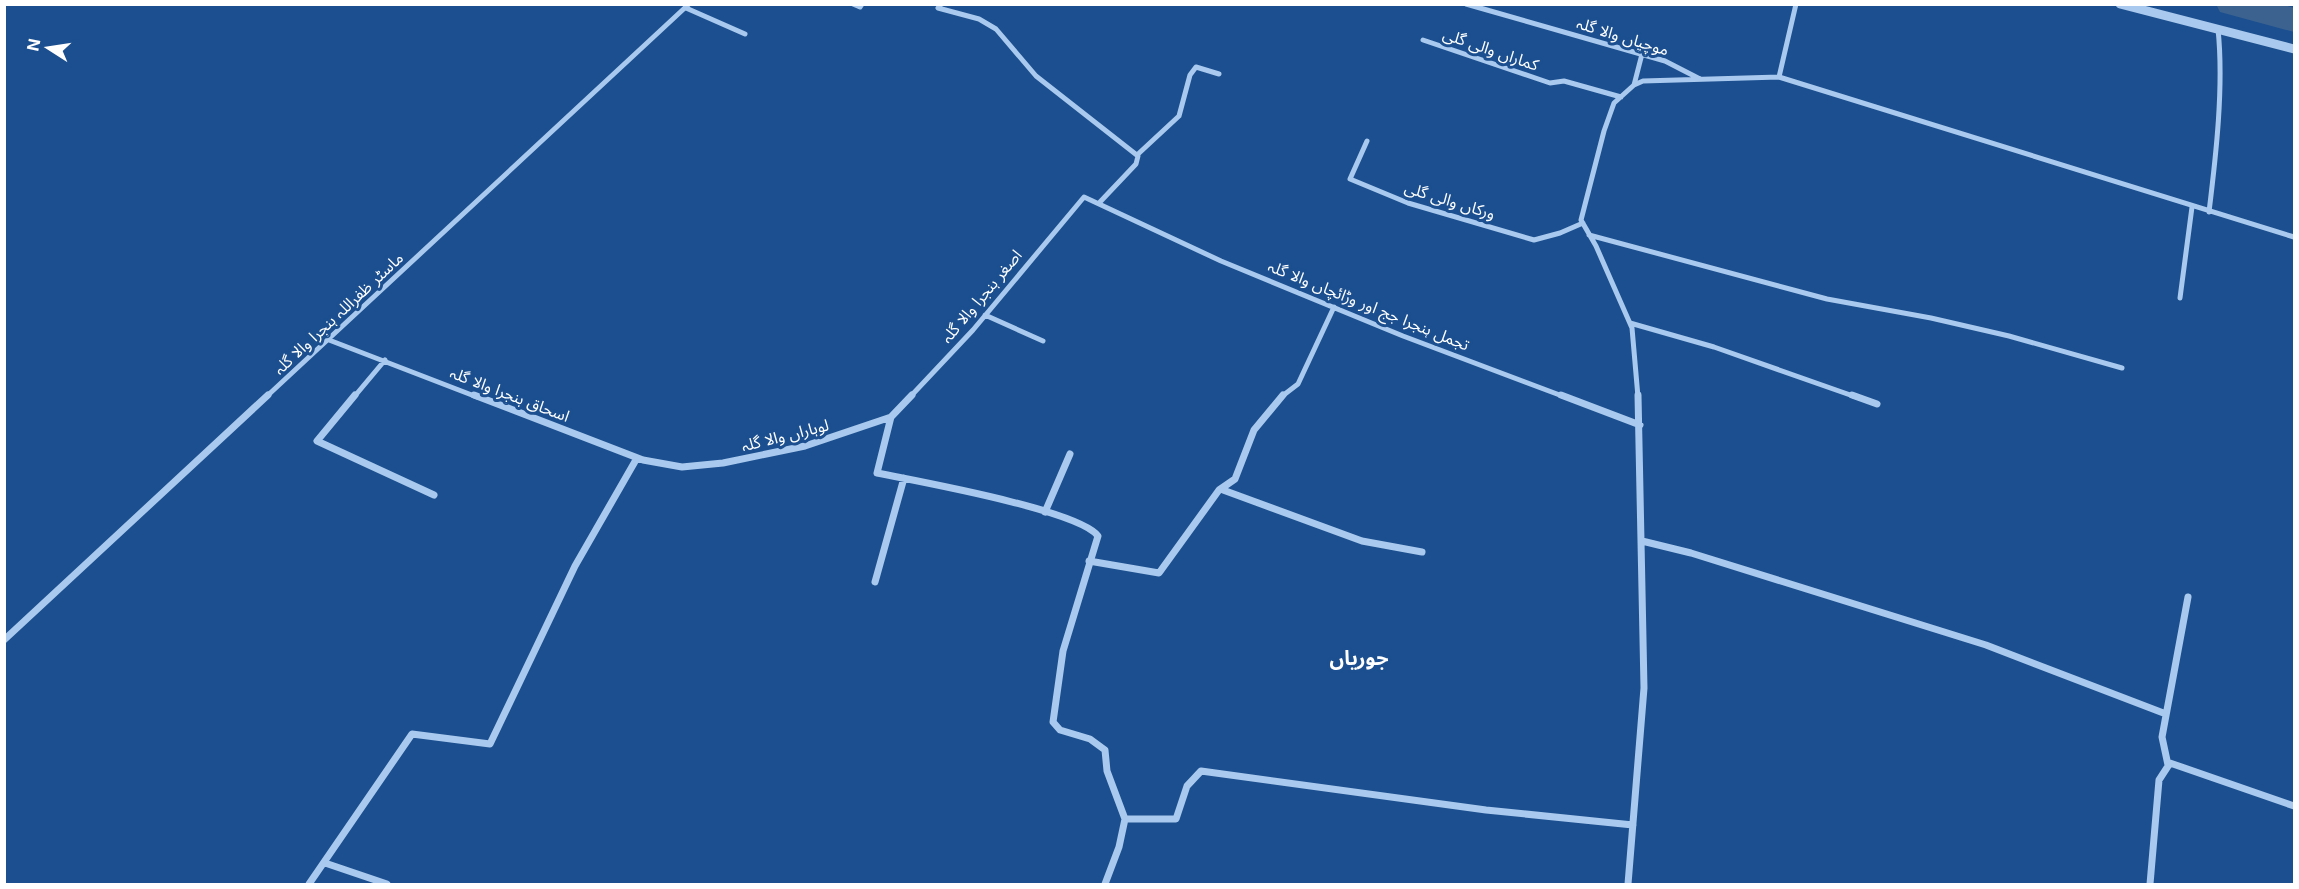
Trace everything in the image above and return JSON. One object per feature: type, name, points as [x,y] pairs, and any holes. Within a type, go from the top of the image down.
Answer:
[{"type":"street","points":[[853,4],[860,6],[862,4]]},
{"type":"street","points":[[941,4],[938,8],[982,20],[994,26],[1007,39],[1023,63],[1081,113],[1137,155]]},
{"type":"street","name":"موچیاں والا گلہ","points":[[1466,4],[1665,61],[1701,79]]},
{"type":"street","points":[[1779,77],[1796,4]]},
{"type":"street","points":[[2120,4],[2295,49]]},
{"type":"street","points":[[688,6],[745,34]]},
{"type":"street","name":"ماسٹر ظفراللہ ہنجرا والا گلہ","points":[[4,640],[688,6]]},
{"type":"street","points":[[2209,212],[2215,160],[2220,48],[2218,29]]},
{"type":"street","name":"کماراں والی گلی","points":[[1423,40],[1550,83],[1564,81],[1621,97]]},
{"type":"street","points":[[1634,85],[1642,54]]},
{"type":"street","points":[[1100,202],[1136,164],[1137,155],[1179,116],[1190,75],[1196,67],[1219,74]]},
{"type":"street","points":[[1628,885],[1644,688],[1640,425],[1630,323],[1581,220],[1604,131],[1614,103],[1634,85],[1644,81],[1779,77],[2192,207],[2295,237]]},
{"type":"street","name":"ورکاں والی گلی","points":[[1367,141],[1350,179],[1408,203],[1534,240],[1583,224]]},
{"type":"street","name":"اصغر ہنجرا والا گلہ","points":[[891,417],[985,315],[1076,204],[1084,197],[1092,199]]},
{"type":"street","name":"تجمل ہنجرا جج اور وڑائچاں والا گلہ","points":[[1092,199],[1221,261],[1403,336],[1640,425]]},
{"type":"street","points":[[2180,298],[2192,207]]},
{"type":"street","points":[[1589,235],[1827,299],[1931,318],[2009,336],[2122,369]]},
{"type":"street","points":[[1089,561],[1159,573],[1222,489],[1228,488],[1238,475],[1245,449],[1266,412],[1298,384],[1334,307]]},
{"type":"street","points":[[985,315],[1043,341]]},
{"type":"street","points":[[1630,323],[1714,347],[1877,404]]},
{"type":"street","name":"اسحاق ہنجرا والا گلہ","points":[[329,340],[637,458],[682,467]]},
{"type":"street","points":[[385,360],[317,441],[434,495]]},
{"type":"street","points":[[891,417],[877,472],[966,491],[1080,522],[1093,528],[1098,536],[1064,649],[1055,690],[1053,722],[1060,730],[1090,739],[1105,750],[1107,771],[1125,819],[1119,848],[1105,885]]},
{"type":"street","name":"لوہاراں والا گلہ","points":[[682,467],[723,463],[796,448],[891,417]]},
{"type":"street","points":[[1045,512],[1070,454]]},
{"type":"street","points":[[309,885],[412,734],[490,744],[575,566],[637,458]]},
{"type":"street","points":[[875,582],[904,478]]},
{"type":"street","points":[[1222,489],[1362,541],[1422,552]]},
{"type":"street","points":[[1642,541],[1702,556],[1986,645],[2166,714]]},
{"type":"street","points":[[2150,885],[2159,780],[2168,765],[2162,737],[2188,597]]},
{"type":"street","points":[[2168,765],[2170,763],[2187,767],[2295,806]]},
{"type":"street","points":[[1125,819],[1176,819],[1185,788],[1192,776],[1201,771],[1486,810],[1633,825]]},
{"type":"street","points":[[325,863],[387,885]]},
{"type":"waterway","points":[[2233,4],[2294,20]]},
{"type":"district","name":"جوریاں","points":[[1359,658]]}]
